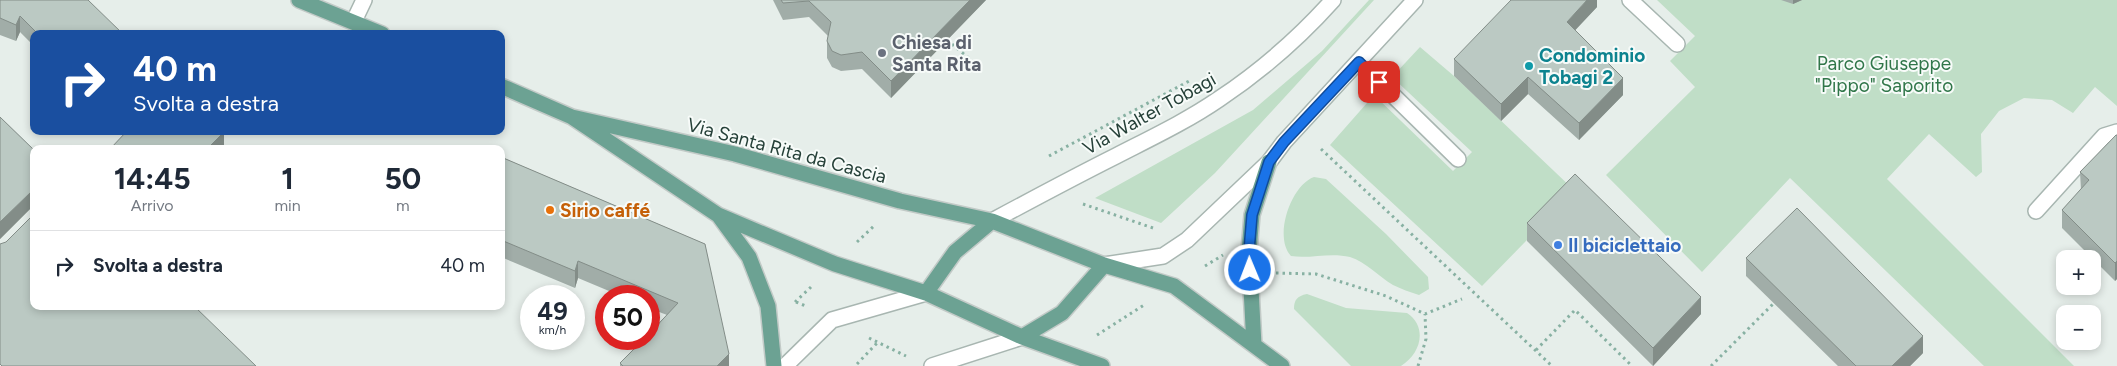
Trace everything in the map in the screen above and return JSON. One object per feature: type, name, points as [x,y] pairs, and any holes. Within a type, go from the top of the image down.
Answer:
[{"type":"main road","points":[[299,0],[373,30]]},
{"type":"main road","name":"Via Santa Rita da Cascia","points":[[505,88],[572,117],[718,215],[835,264],[926,293],[1022,337]]},
{"type":"main road","name":"Via Santa Rita da Cascia","points":[[572,117],[735,154],[900,201],[992,221],[1104,265]]},
{"type":"main road","points":[[1254,345],[1249,251],[1252,215],[1269,162]]},
{"type":"main road","points":[[718,215],[749,258],[768,306],[774,366]]},
{"type":"main road","points":[[926,293],[955,252],[992,221]]},
{"type":"main road","points":[[1022,337],[1062,313],[1104,265],[1174,286],[1282,366]]},
{"type":"main road","points":[[1022,337],[1081,362],[1102,366]]},
{"type":"street","points":[[354,21],[364,0]]},
{"type":"street","name":"Via Walter Tobagi","points":[[992,221],[1046,191],[1169,129],[1218,100],[1259,70],[1304,32],[1333,0]]},
{"type":"street","points":[[1104,265],[1163,256],[1188,240],[1269,162],[1288,136],[1415,0]]},
{"type":"street","points":[[1630,0],[1677,44]]},
{"type":"street","points":[[1359,62],[1458,159]]},
{"type":"street","points":[[2036,211],[2104,136],[2117,132]]},
{"type":"street","points":[[785,366],[832,320],[926,293]]},
{"type":"street","points":[[932,366],[1022,337]]},
{"type":"path","points":[[947,40],[971,60]]},
{"type":"path","points":[[1050,156],[1191,80]]},
{"type":"path","points":[[1321,149],[1552,366]]},
{"type":"path","points":[[1081,204],[1158,230]]},
{"type":"path","points":[[852,247],[874,226]]},
{"type":"path","points":[[1205,266],[1226,253]]},
{"type":"path","points":[[1276,273],[1316,274],[1386,296],[1425,314],[1462,299]]},
{"type":"path","points":[[796,302],[811,287]]},
{"type":"path","points":[[1711,366],[1777,299]]},
{"type":"path","points":[[1092,338],[1147,303]]},
{"type":"path","points":[[1536,350],[1575,310],[1632,366]]},
{"type":"path","points":[[1418,366],[1426,339],[1425,314]]},
{"type":"path","points":[[864,335],[906,356]]},
{"type":"path","points":[[857,364],[878,342]]},
{"type":"green space","points":[[1369,0],[1374,0],[1215,173],[1161,223],[1095,198],[1253,110],[1322,51]]},
{"type":"green space","name":"Parco Giuseppe \"Pippo\" Saporito","points":[[1657,0],[2117,0],[2117,106],[2095,87],[2073,113],[2052,100],[2024,98],[1999,111],[1981,134],[1982,172],[1976,177],[1929,134],[1887,179],[2074,366],[1984,366],[1790,178],[1702,272],[1606,175],[1695,87],[1670,61],[1695,36]]},
{"type":"green space","points":[[1420,47],[1454,76],[1575,191],[1482,286],[1330,145],[1374,95],[1453,171],[1472,152],[1392,77]]},
{"type":"green space","points":[[1314,177],[1326,179],[1386,234],[1428,277],[1429,289],[1419,295],[1402,289],[1393,285],[1361,262],[1350,257],[1335,255],[1291,256],[1286,247],[1284,237],[1287,212],[1298,190]]},
{"type":"green space","points":[[1307,294],[1346,308],[1407,313],[1414,319],[1420,333],[1417,348],[1408,361],[1401,366],[1351,366],[1294,309],[1297,299]]},
{"type":"building","points":[[0,0],[88,0],[119,30],[34,30],[20,16],[16,25],[0,18]]},
{"type":"building","name":"Chiesa di Santa Rita","points":[[781,0],[970,0],[891,81],[862,52],[841,55],[832,51],[827,41],[831,22],[809,1],[783,3]]},
{"type":"building","name":"Condominio Tobagi 2","points":[[1511,0],[1587,0],[1567,22],[1623,78],[1579,123],[1528,77],[1501,104],[1454,59]]},
{"type":"building","points":[[0,117],[30,146],[30,193],[0,222]]},
{"type":"building","points":[[123,135],[221,135],[211,145],[114,145]]},
{"type":"building","points":[[2116,135],[2117,261],[2115,263],[2062,210],[2089,180],[2080,172]]},
{"type":"building","points":[[505,159],[705,244],[729,354],[717,366],[623,366],[620,363],[633,350],[660,350],[660,322],[678,303],[660,295],[660,285],[635,285],[578,261],[575,271],[505,242]]},
{"type":"building","points":[[1575,174],[1701,297],[1653,348],[1527,223]]},
{"type":"building","points":[[1797,208],[1923,336],[1892,366],[1856,366],[1746,258]]},
{"type":"building","points":[[30,218],[30,310],[198,310],[256,366],[2,366],[0,364],[0,244],[6,242]]},
{"type":"place","name":"Chiesa di Santa Rita","points":[[882,53]]},
{"type":"place","name":"Condominio Tobagi 2","points":[[1529,66]]},
{"type":"place","name":"Sirio caffé","points":[[550,210]]},
{"type":"place","name":"Il biciclettaio","points":[[1558,245]]},
{"type":"route","points":[[1250,270],[1249,251],[1252,215],[1269,162],[1284,142],[1359,62],[1379,82]]}]
